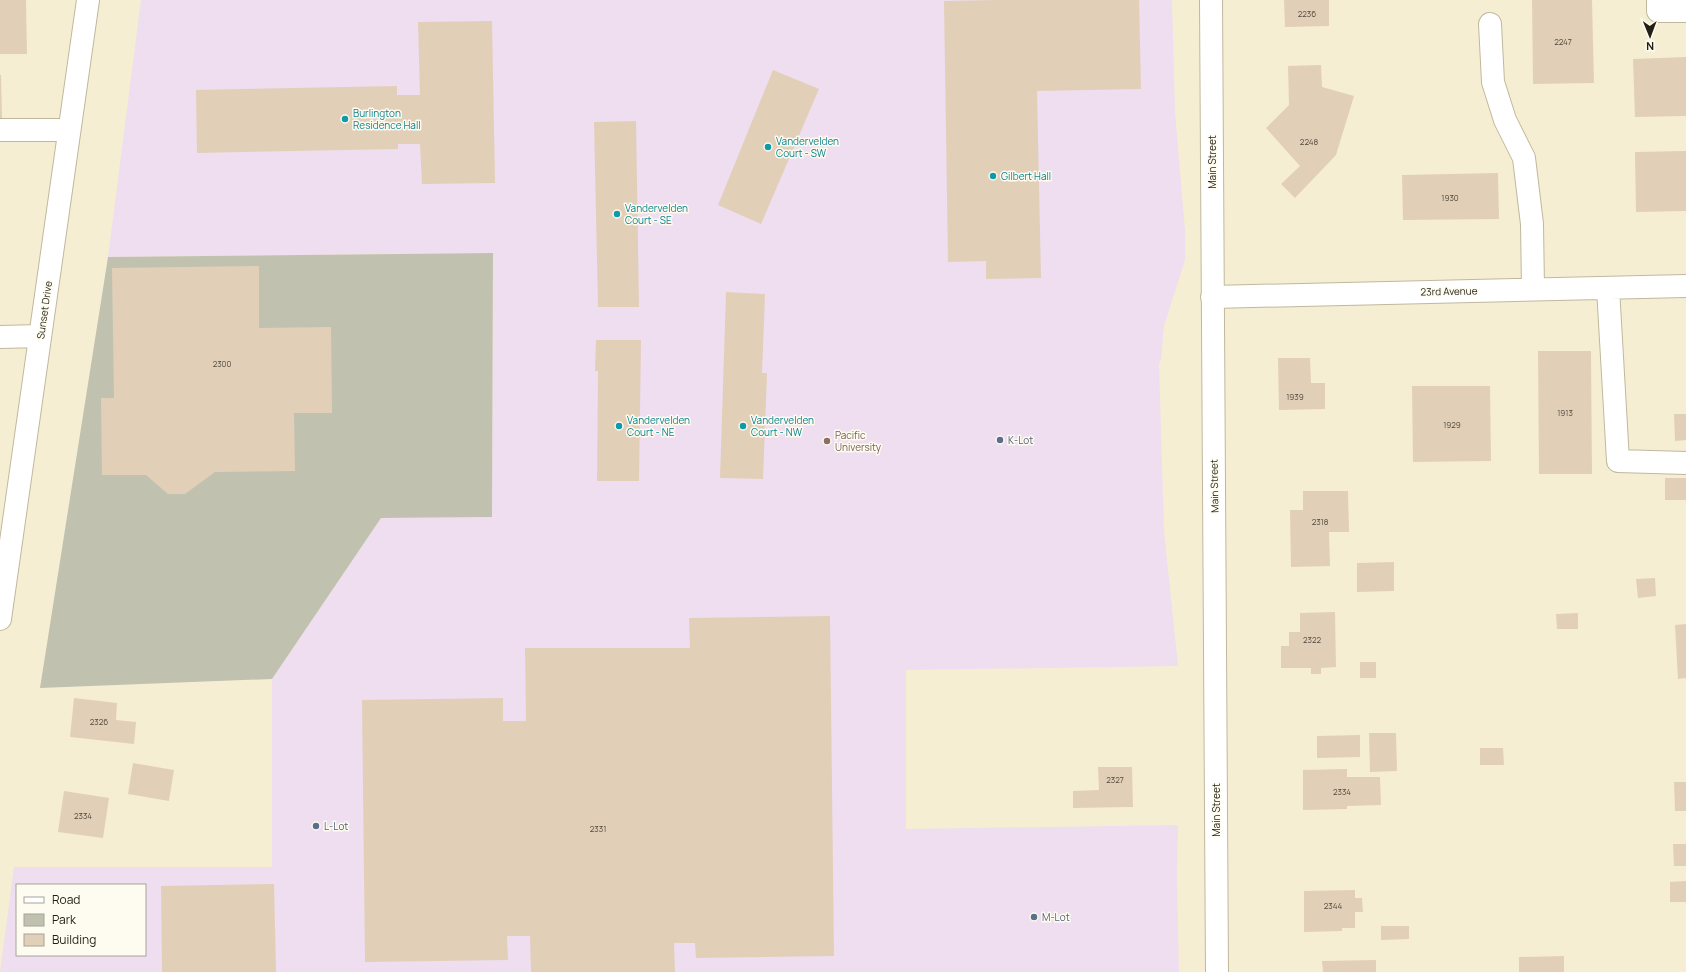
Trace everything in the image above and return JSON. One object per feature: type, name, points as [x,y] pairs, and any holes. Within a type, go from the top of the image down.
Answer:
[{"type":"street","name":"Sunset Drive","points":[[0,619],[7,526],[40,336],[88,0]]},
{"type":"street","name":"Main Street","points":[[1211,0],[1218,972]]},
{"type":"street","points":[[1658,0],[1658,11],[1686,11]]},
{"type":"street","points":[[1490,24],[1493,82],[1505,120],[1524,158],[1532,224],[1533,289]]},
{"type":"street","points":[[0,130],[69,130]]},
{"type":"street","name":"23rd Avenue","points":[[1212,297],[1686,286]]},
{"type":"street","points":[[1608,288],[1618,461],[1686,463]]},
{"type":"street","points":[[0,337],[40,336]]},
{"type":"shaded area","name":"Pacific University","points":[[141,0],[1172,0],[1175,112],[1185,230],[1185,260],[1164,326],[1161,360],[1159,364],[1164,531],[1178,666],[906,670],[906,829],[1178,825],[1177,877],[1179,972],[0,972],[14,867],[272,867],[272,679],[381,518],[492,517],[493,253],[108,257]]},
{"type":"green space","points":[[493,253],[492,517],[381,518],[272,679],[40,688],[108,257]]},
{"type":"building","points":[[0,0],[26,0],[27,54],[0,54]]},
{"type":"building","name":"Gilbert Hall","points":[[1139,0],[1141,89],[1037,91],[1041,278],[986,279],[986,261],[948,262],[944,1]]},
{"type":"building","points":[[1284,0],[1329,0],[1329,26],[1285,27]]},
{"type":"building","points":[[1532,0],[1592,0],[1594,83],[1533,84]]},
{"type":"building","name":"Burlington Residence Hall","points":[[492,21],[495,183],[422,184],[420,144],[398,144],[398,149],[197,153],[196,90],[397,86],[397,95],[420,95],[418,22]]},
{"type":"building","points":[[1686,57],[1686,116],[1635,117],[1633,59]]},
{"type":"building","points":[[1321,65],[1322,87],[1354,96],[1336,155],[1295,198],[1281,184],[1300,166],[1266,128],[1289,105],[1288,66]]},
{"type":"building","name":"Vandervelden Court - SW","points":[[773,70],[819,89],[761,224],[718,205]]},
{"type":"building","points":[[1,75],[2,118],[0,118]]},
{"type":"building","name":"Vandervelden Court - SE","points":[[636,121],[639,307],[598,307],[594,122]]},
{"type":"building","points":[[1686,151],[1686,211],[1636,212],[1635,152]]},
{"type":"building","points":[[1498,173],[1499,219],[1403,220],[1402,175]]},
{"type":"building","points":[[259,266],[259,328],[331,327],[332,413],[294,413],[295,471],[215,472],[185,494],[168,494],[146,475],[102,475],[101,398],[114,398],[112,268]]},
{"type":"building","name":"Vandervelden Court - NW","points":[[726,292],[765,294],[762,373],[767,373],[763,479],[720,478]]},
{"type":"building","name":"Vandervelden Court - NE","points":[[596,340],[641,340],[639,481],[597,481],[598,371],[595,371]]},
{"type":"building","points":[[1538,351],[1591,351],[1592,474],[1539,474]]},
{"type":"building","points":[[1278,358],[1310,358],[1311,383],[1325,383],[1325,409],[1279,410]]},
{"type":"building","points":[[1412,386],[1490,386],[1491,461],[1413,462]]},
{"type":"building","points":[[1674,414],[1686,414],[1686,440],[1675,441]]},
{"type":"building","points":[[1665,478],[1686,478],[1686,500],[1665,500]]},
{"type":"building","points":[[1303,491],[1348,491],[1349,532],[1329,532],[1330,566],[1291,567],[1290,510],[1303,510]]},
{"type":"building","points":[[1394,562],[1394,591],[1357,592],[1357,563]]},
{"type":"building","points":[[1655,578],[1656,596],[1638,598],[1636,579]]},
{"type":"building","points":[[1335,612],[1336,667],[1321,668],[1321,674],[1311,674],[1311,668],[1281,668],[1281,646],[1289,646],[1289,632],[1300,632],[1300,613]]},
{"type":"building","points":[[1578,613],[1578,629],[1557,629],[1556,614]]},
{"type":"building","points":[[830,616],[834,956],[696,958],[695,943],[674,943],[675,972],[531,972],[530,936],[507,936],[508,960],[365,962],[362,700],[503,698],[503,721],[526,721],[525,648],[690,648],[689,618]]},
{"type":"building","points":[[1686,624],[1686,678],[1678,679],[1675,625]]},
{"type":"building","points":[[1360,662],[1376,662],[1376,678],[1360,678]]},
{"type":"building","points":[[74,698],[117,703],[116,720],[136,722],[134,744],[70,737]]},
{"type":"building","points":[[1369,733],[1396,733],[1397,771],[1370,772]]},
{"type":"building","points":[[1360,735],[1360,757],[1317,758],[1317,736]]},
{"type":"building","points":[[1480,748],[1503,748],[1504,765],[1480,765]]},
{"type":"building","points":[[133,763],[174,770],[169,801],[128,794]]},
{"type":"building","points":[[1098,767],[1132,767],[1133,807],[1073,808],[1073,791],[1099,790]]},
{"type":"building","points":[[1347,769],[1347,777],[1380,777],[1381,805],[1347,806],[1347,809],[1303,810],[1303,770]]},
{"type":"building","points":[[1674,782],[1686,782],[1686,811],[1675,811]]},
{"type":"building","points":[[64,791],[109,798],[103,838],[58,832]]},
{"type":"building","points":[[1673,844],[1686,844],[1686,866],[1674,866]]},
{"type":"building","points":[[1686,881],[1686,902],[1670,902],[1670,882]]},
{"type":"building","points":[[274,884],[276,972],[162,972],[161,886]]},
{"type":"building","points":[[1355,890],[1355,898],[1362,898],[1363,912],[1355,912],[1355,928],[1342,928],[1342,931],[1304,932],[1304,891]]},
{"type":"building","points":[[1381,926],[1409,926],[1409,939],[1381,940]]},
{"type":"building","points":[[1564,956],[1564,972],[1519,972],[1519,957]]},
{"type":"building","points":[[1376,960],[1376,972],[1323,972],[1322,961]]},
{"type":"place","name":"Burlington Residence Hall","points":[[345,119]]},
{"type":"place","name":"Vandervelden Court - SW","points":[[768,147]]},
{"type":"place","name":"Gilbert Hall","points":[[993,176]]},
{"type":"place","name":"Vandervelden Court - SE","points":[[617,214]]},
{"type":"place","name":"Vandervelden Court - NE","points":[[619,426]]},
{"type":"place","name":"Vandervelden Court - NW","points":[[743,426]]},
{"type":"place","name":"K-Lot","points":[[1000,440]]},
{"type":"place","name":"Pacific University","points":[[827,441]]},
{"type":"place","name":"L-Lot","points":[[316,826]]},
{"type":"place","name":"M-Lot","points":[[1034,917]]}]
